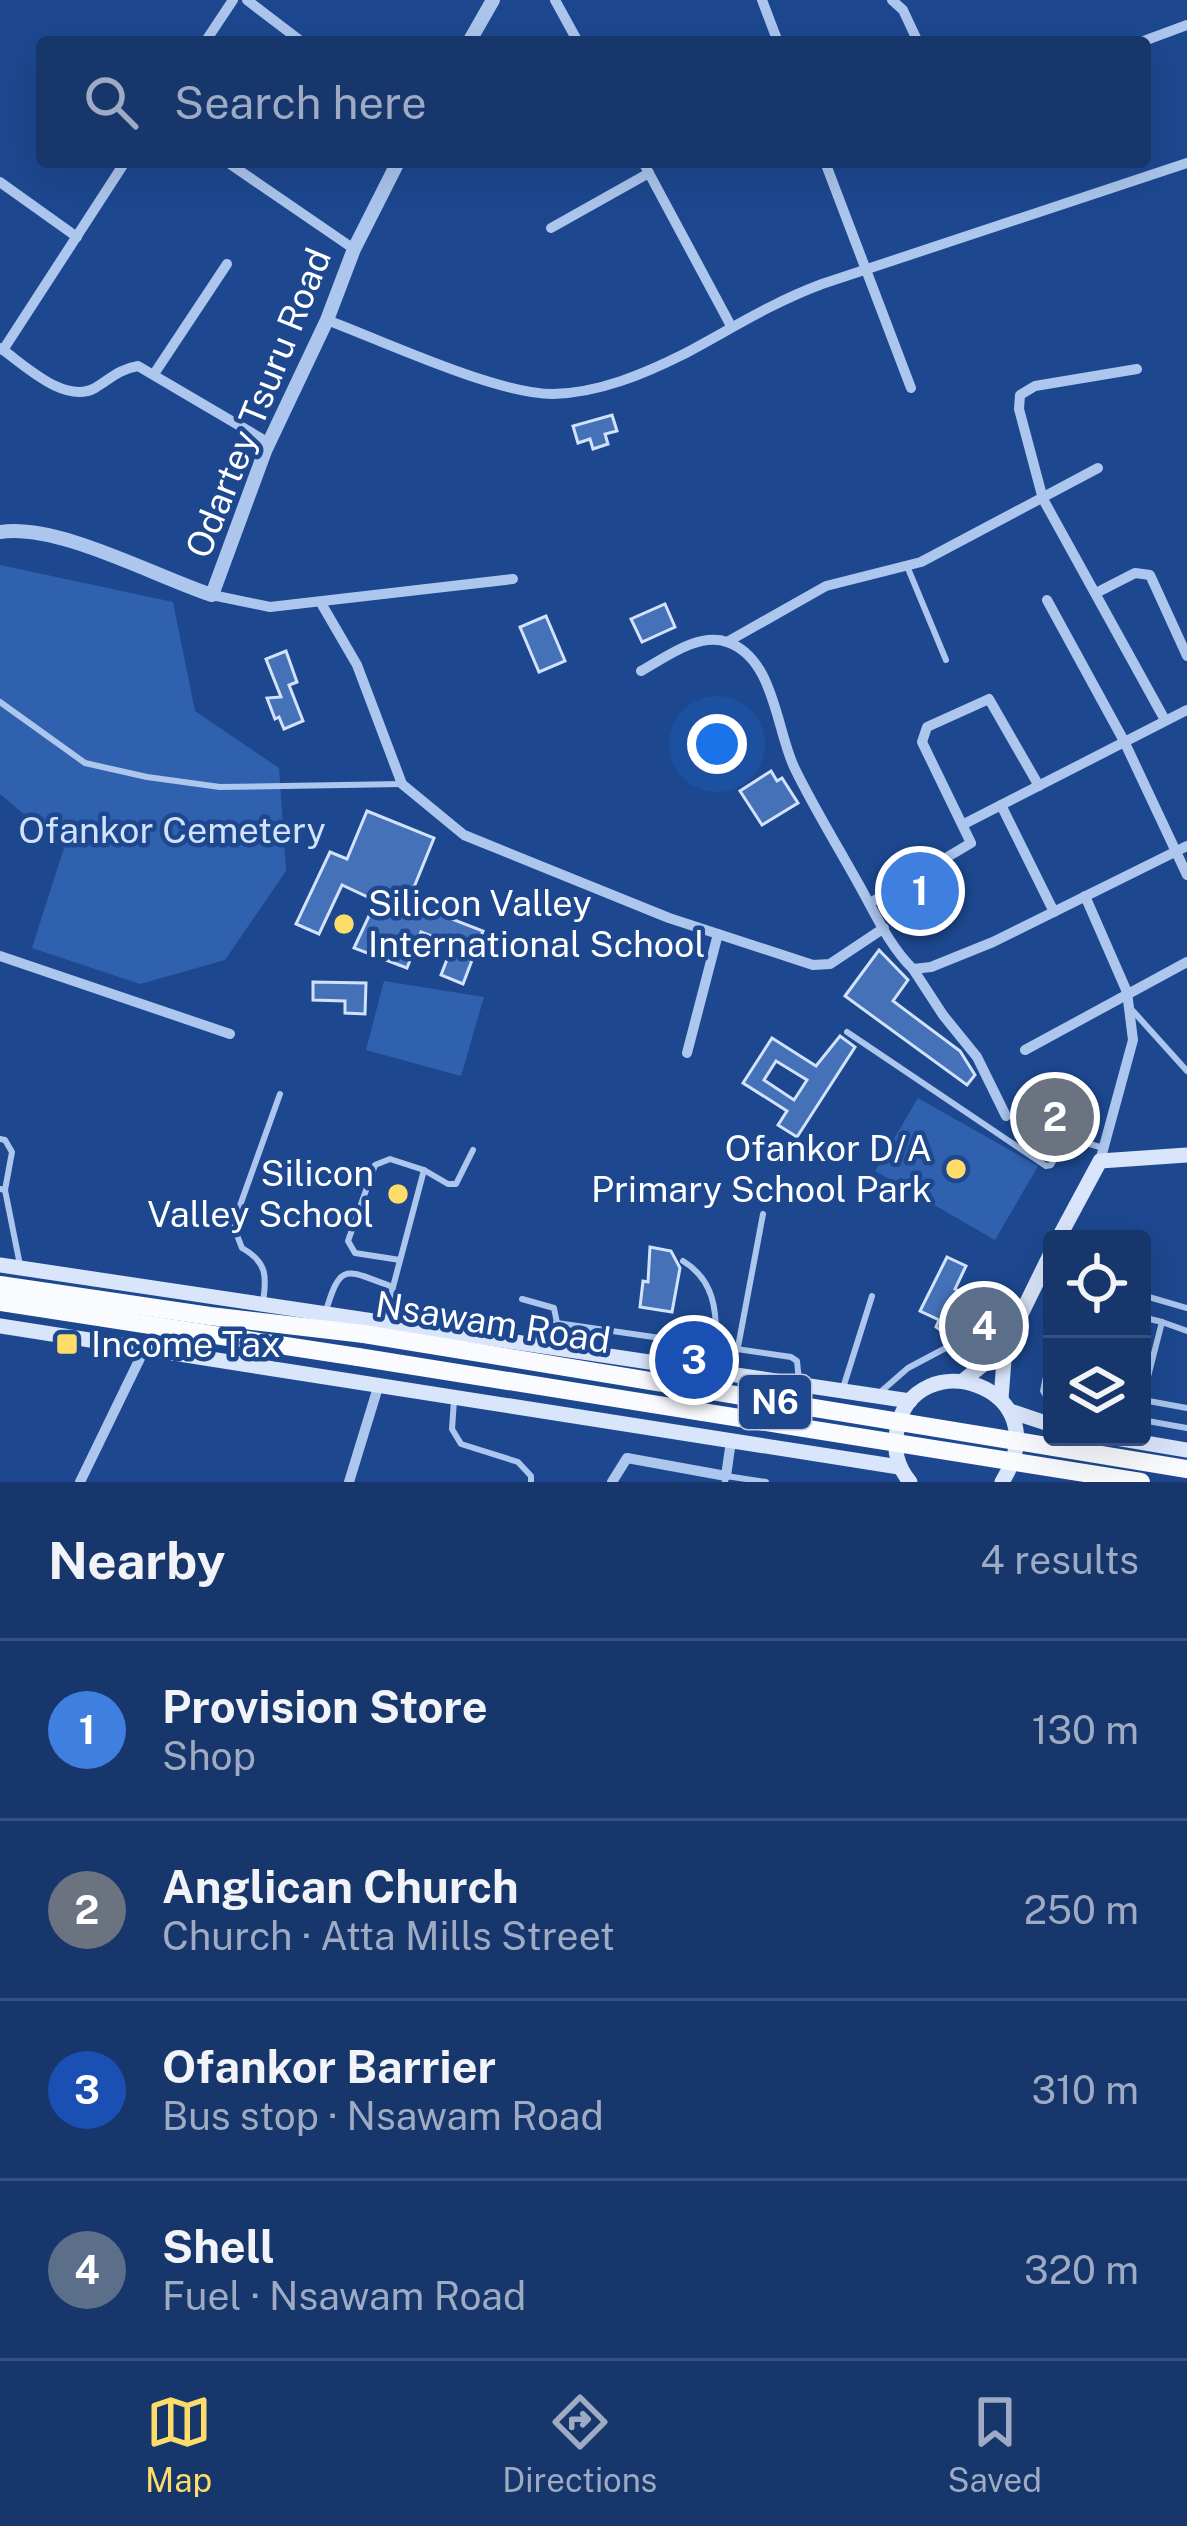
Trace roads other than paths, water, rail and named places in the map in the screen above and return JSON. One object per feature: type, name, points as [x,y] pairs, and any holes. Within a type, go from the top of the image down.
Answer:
[{"type":"highway","name":"Nsawam Road","points":[[0,1285],[364,1334],[1187,1469]]},
{"type":"highway","name":"Nsawam Road","points":[[0,1302],[1141,1482]]},
{"type":"main road","points":[[1065,1230],[1102,1155],[1187,1155]]},
{"type":"main road","points":[[0,1265],[910,1401]]},
{"type":"main road","points":[[964,1381],[1006,1345],[1043,1274]]},
{"type":"main road","points":[[0,1326],[899,1467]]},
{"type":"main road","points":[[1002,1482],[1015,1462],[1018,1436],[1005,1405],[1006,1345]]},
{"type":"main road","points":[[910,1482],[899,1467],[898,1420],[910,1401],[926,1389],[964,1381],[984,1387],[1005,1405],[1043,1421]]},
{"type":"main road","points":[[1151,1444],[1187,1450]]},
{"type":"street","points":[[209,36],[233,0]]},
{"type":"street","points":[[247,0],[294,36]]},
{"type":"street","points":[[472,36],[493,0]]},
{"type":"street","points":[[555,0],[575,36]]},
{"type":"street","points":[[761,0],[776,36]]},
{"type":"street","points":[[892,0],[903,10],[915,36]]},
{"type":"street","points":[[1151,38],[1187,25]]},
{"type":"street","points":[[327,320],[493,382],[549,394],[612,385],[683,354],[772,303],[1187,163]]},
{"type":"street","points":[[121,168],[2,349],[61,389],[75,393],[94,389],[123,369],[137,366],[269,442]]},
{"type":"street","points":[[236,168],[354,249]]},
{"type":"street","name":"Odartey Tsuru Road","points":[[0,532],[24,528],[72,542],[212,595],[269,442],[395,168]]},
{"type":"street","points":[[551,228],[646,168],[731,326]]},
{"type":"street","points":[[827,168],[911,388]]},
{"type":"street","points":[[0,182],[77,236]]},
{"type":"street","points":[[154,374],[227,264]]},
{"type":"street","points":[[0,368],[15,358]]},
{"type":"street","points":[[1137,369],[1035,386],[1019,395],[1027,448],[1043,499],[1166,720]]},
{"type":"street","points":[[728,642],[826,586],[907,566],[1098,469]]},
{"type":"street","points":[[1096,593],[1135,573],[1150,575],[1187,656]]},
{"type":"street","points":[[212,595],[254,606],[321,603],[513,579]]},
{"type":"street","points":[[1048,600],[1124,741],[1187,875]]},
{"type":"street","points":[[321,603],[357,664],[402,784],[464,835],[718,934],[814,964],[830,964],[884,928]]},
{"type":"street","points":[[641,671],[710,640],[728,642],[760,672],[792,765],[884,928],[977,1057],[1006,1116]]},
{"type":"street","points":[[870,903],[967,846],[970,836],[922,742],[927,727],[989,699],[1039,786]]},
{"type":"street","points":[[964,824],[1187,710]]},
{"type":"street","points":[[1001,805],[1054,912]]},
{"type":"street","points":[[913,969],[931,967],[1054,912],[1187,846]]},
{"type":"street","points":[[1085,896],[1127,992],[1133,1040],[1102,1155]]},
{"type":"street","points":[[687,1052],[718,934]]},
{"type":"street","points":[[0,956],[230,1034]]},
{"type":"street","points":[[1024,1050],[1187,962]]},
{"type":"street","points":[[80,1482],[145,1348]]},
{"type":"street","points":[[349,1482],[379,1384]]},
{"type":"street","points":[[613,1482],[627,1458],[725,1479],[731,1441]]},
{"type":"lane","points":[[907,566],[946,660]]},
{"type":"lane","points":[[0,702],[85,764],[147,777],[220,787],[402,784]]},
{"type":"lane","points":[[1130,1008],[1187,1071]]},
{"type":"lane","points":[[847,1032],[1046,1166],[1067,1138],[1102,1155]]},
{"type":"lane","points":[[262,1306],[267,1275],[257,1256],[242,1248],[233,1225],[280,1094]]},
{"type":"lane","points":[[0,1139],[12,1152],[3,1190],[21,1268]]},
{"type":"lane","points":[[400,1260],[355,1253],[348,1240],[375,1166],[390,1159],[456,1184],[473,1150]]},
{"type":"lane","points":[[383,1325],[424,1170]]},
{"type":"lane","points":[[738,1347],[763,1214]]},
{"type":"lane","points":[[683,1261],[694,1268],[715,1300],[716,1344]]},
{"type":"lane","points":[[325,1316],[335,1281],[342,1275],[358,1274],[393,1287]]},
{"type":"lane","points":[[842,1391],[872,1296]]},
{"type":"lane","points":[[1151,1298],[1187,1308]]},
{"type":"lane","points":[[522,1299],[554,1308],[556,1323]]},
{"type":"lane","points":[[999,1315],[1018,1322]]},
{"type":"lane","points":[[1151,1319],[1187,1331]]},
{"type":"lane","points":[[1151,1365],[1162,1322]]},
{"type":"lane","points":[[528,1346],[540,1330],[556,1323],[738,1347],[791,1357],[796,1361],[799,1385]]},
{"type":"lane","points":[[988,1336],[1006,1345]]},
{"type":"lane","points":[[875,1396],[908,1368],[959,1341]]},
{"type":"lane","points":[[454,1396],[452,1429],[461,1444],[518,1462],[531,1476],[530,1482]]},
{"type":"lane","points":[[1151,1402],[1187,1408]]},
{"type":"lane","points":[[1151,1422],[1187,1428]]},
{"type":"lane","points":[[725,1479],[766,1482]]},
{"type":"place","name":"Provision Store","points":[[920,891]]},
{"type":"place","name":"Silicon Valley International School","points":[[344,924]]},
{"type":"place","name":"Anglican Church","points":[[1055,1117]]},
{"type":"place","name":"Ofankor D/A Primary School Park","points":[[956,1169]]},
{"type":"place","name":"Silicon Valley School","points":[[398,1194]]},
{"type":"place","name":"Shell","points":[[984,1326]]},
{"type":"place","name":"Income Tax","points":[[67,1344]]},
{"type":"place","name":"Ofankor Barrier","points":[[694,1360]]},
{"type":"park label","name":"Ofankor Cemetery","points":[[172,830]]}]
